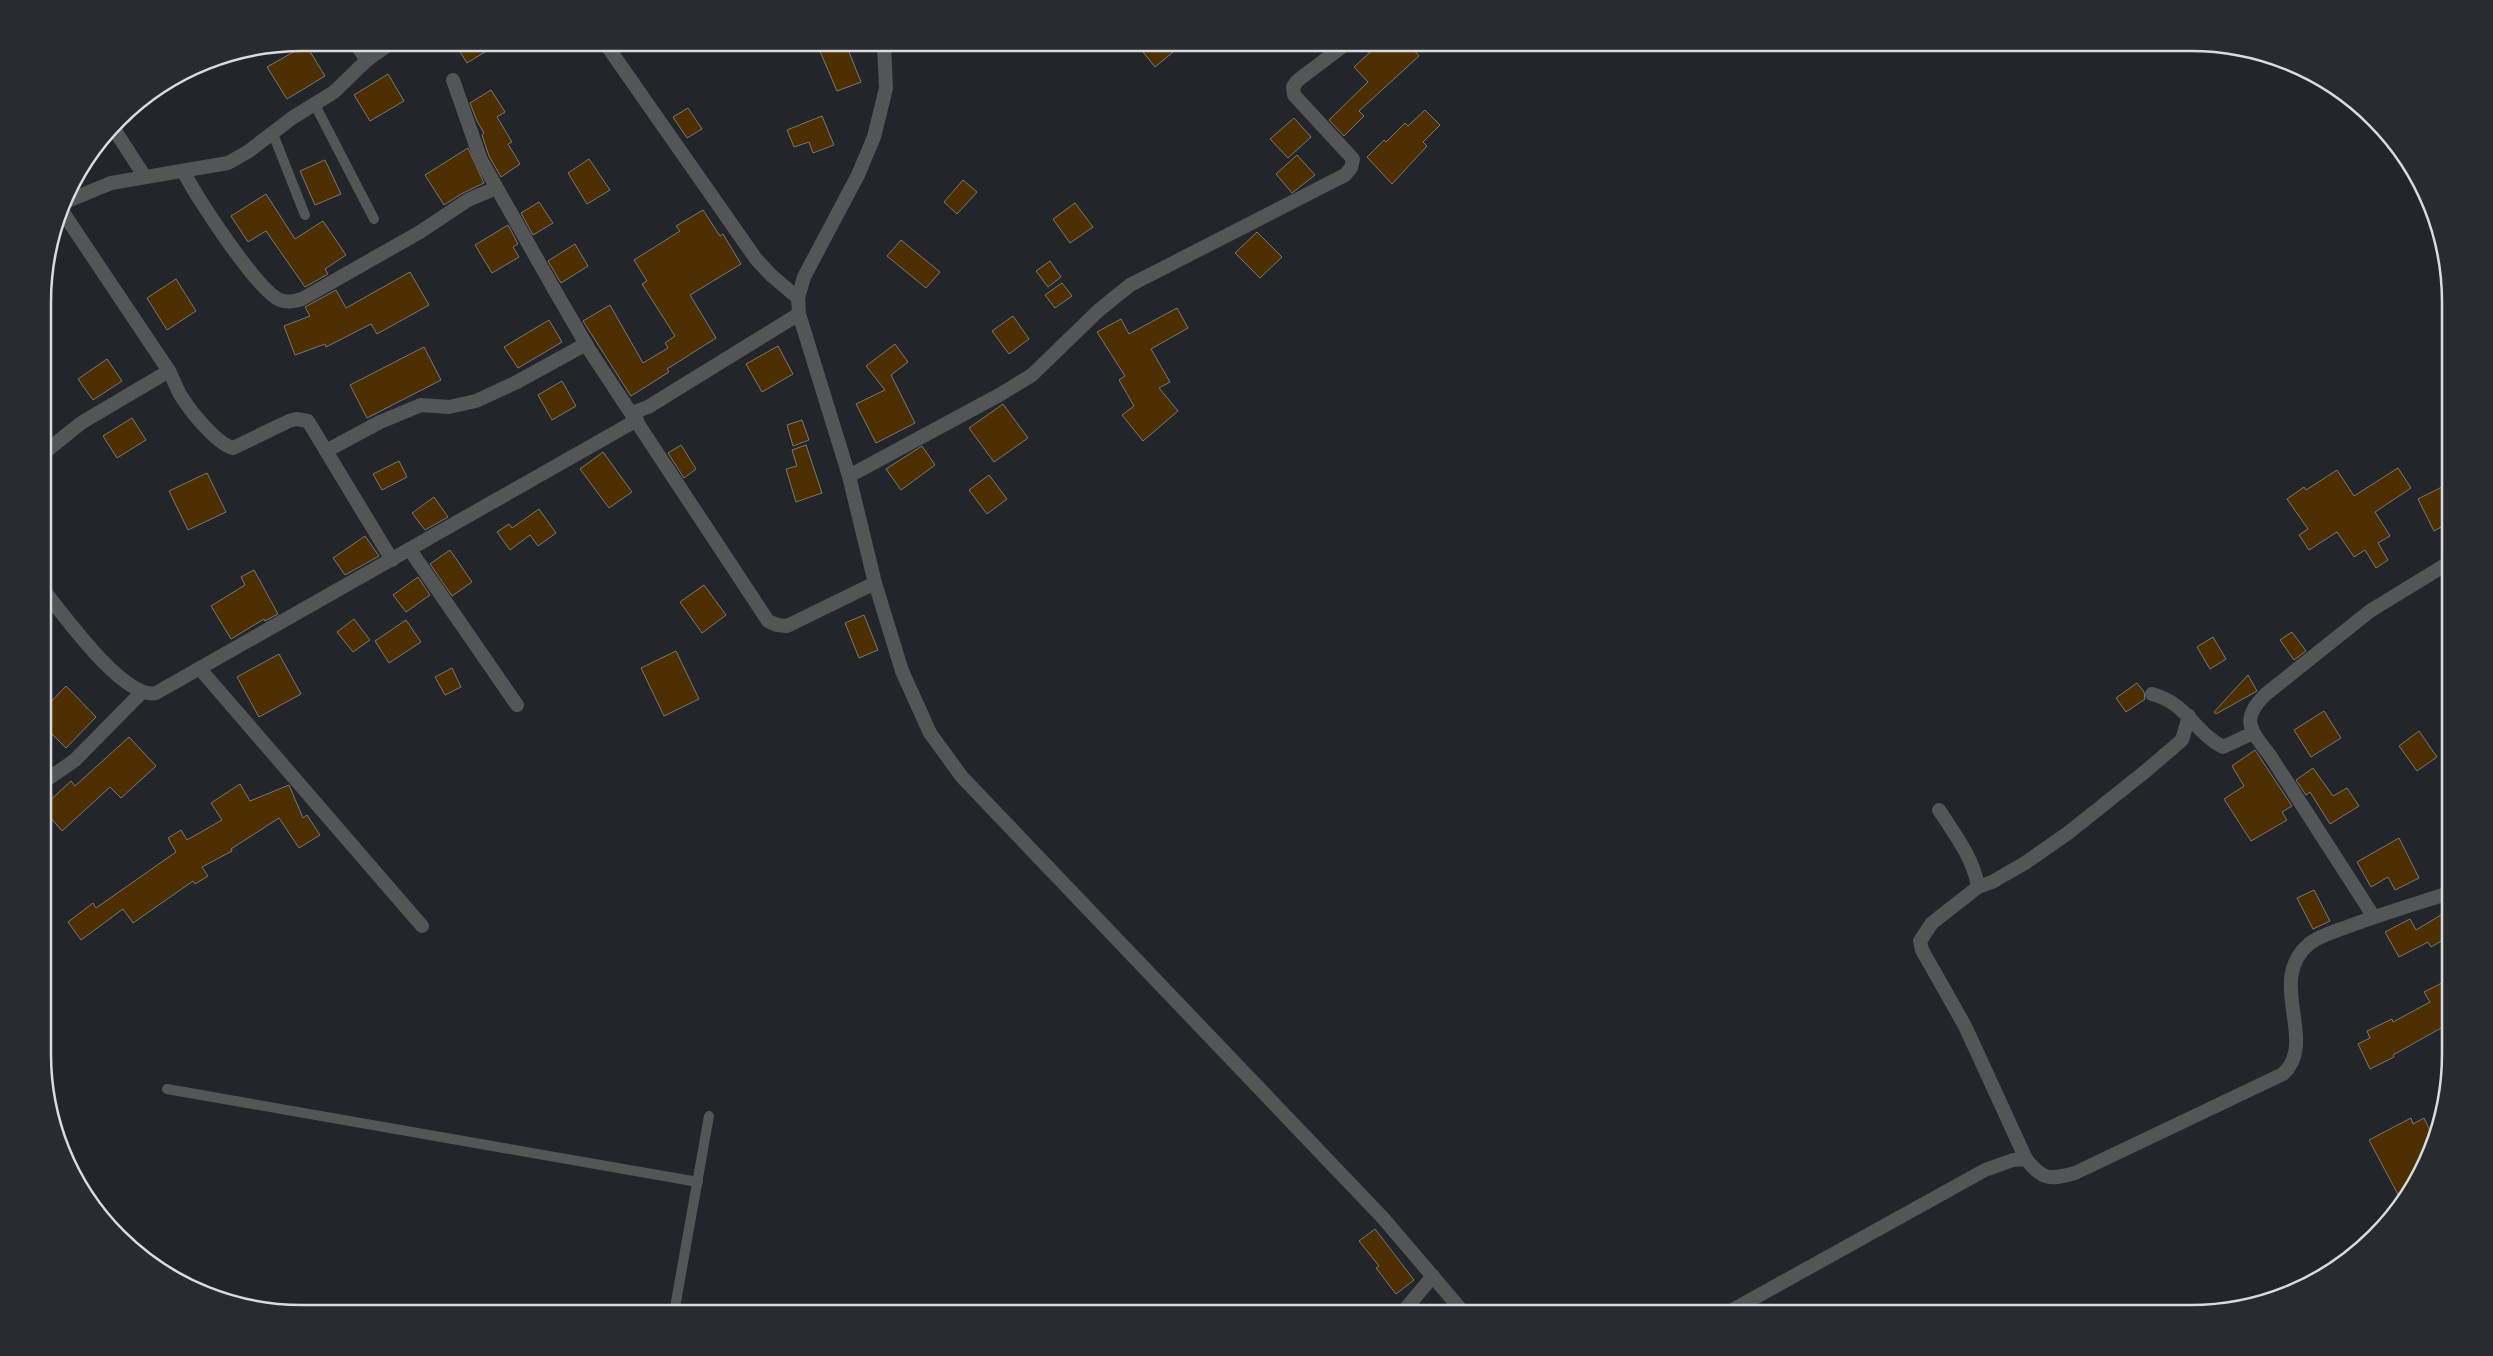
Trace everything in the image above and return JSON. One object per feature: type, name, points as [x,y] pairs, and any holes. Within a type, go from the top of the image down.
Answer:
[{"type":"street","points":[[361,51],[367,60]]},
{"type":"street","points":[[74,198],[111,183],[228,163],[272,134],[292,118],[334,92],[378,51]]},
{"type":"street","points":[[611,51],[756,259],[772,276],[798,298]]},
{"type":"street","points":[[884,51],[886,88],[874,137],[858,174],[804,277],[798,298],[799,314],[849,476],[875,583],[902,671],[930,733],[962,777],[1383,1218],[1457,1305]]},
{"type":"street","points":[[849,476],[1001,394],[1032,375],[1098,311],[1130,285],[1345,175],[1351,168],[1353,159],[1294,95],[1293,87],[1297,81],[1336,51]]},
{"type":"street","points":[[453,80],[481,160],[586,344],[768,620],[777,625],[787,626],[875,583]]},
{"type":"street","points":[[117,133],[145,177]]},
{"type":"street","points":[[184,172],[208,212],[262,287],[281,300],[291,302],[302,299],[420,232],[468,200],[496,188]]},
{"type":"street","points":[[66,217],[169,370],[183,400],[223,444],[233,448],[289,421],[303,419],[312,424],[326,451],[392,560]]},
{"type":"street","points":[[51,599],[100,658],[126,682],[142,692],[156,693],[410,550],[635,417],[648,407],[799,314]]},
{"type":"street","points":[[326,451],[380,422],[421,405],[449,407],[476,401],[516,383],[586,344]]},
{"type":"street","points":[[51,447],[81,423],[169,370]]},
{"type":"street","points":[[410,550],[517,705]]},
{"type":"street","points":[[2374,917],[2272,757],[2253,733],[2250,717],[2252,708],[2266,694],[2370,611],[2442,567]]},
{"type":"street","points":[[200,668],[422,926]]},
{"type":"street","points":[[51,777],[75,760],[142,692]]},
{"type":"street","points":[[2152,694],[2176,704],[2213,741],[2223,747],[2242,740],[2253,733]]},
{"type":"street","points":[[2189,716],[2182,740],[2147,770],[2025,863],[1992,882],[1978,887],[1928,927],[1920,940],[1922,950],[1965,1026],[2026,1159],[2036,1172],[2051,1178],[2075,1173],[2283,1074],[2292,1066],[2296,1053],[2290,978],[2294,963],[2311,942],[2374,917],[2442,895]]},
{"type":"street","points":[[1939,810],[1960,843],[1975,873],[1978,887]]},
{"type":"street","points":[[1741,1305],[1984,1170],[2012,1160],[2026,1159]]},
{"type":"street","points":[[1408,1305],[1432,1276]]},
{"type":"lane","points":[[315,105],[374,219]]},
{"type":"lane","points":[[272,134],[305,215]]},
{"type":"lane","points":[[167,1089],[698,1182]]},
{"type":"lane","points":[[675,1305],[709,1116]]},
{"type":"building","points":[[295,51],[310,51],[325,76],[287,99],[267,67]]},
{"type":"building","points":[[460,51],[486,51],[467,63]]},
{"type":"building","points":[[820,51],[849,51],[861,82],[837,91]]},
{"type":"building","points":[[1142,51],[1174,51],[1155,67]]},
{"type":"building","points":[[1371,51],[1415,51],[1419,56],[1359,111],[1364,116],[1344,136],[1329,120],[1368,82],[1354,67]]},
{"type":"building","points":[[388,74],[404,101],[370,121],[354,95]]},
{"type":"building","points":[[491,90],[505,112],[497,117],[512,142],[508,144],[520,164],[501,177],[489,156],[482,135],[484,133],[470,103]]},
{"type":"building","points":[[688,108],[702,129],[687,138],[673,117]]},
{"type":"building","points":[[1425,110],[1440,125],[1423,142],[1427,146],[1392,184],[1367,157],[1384,140],[1386,142],[1405,123],[1408,126]]},
{"type":"building","points":[[822,116],[834,145],[813,153],[809,142],[794,147],[787,130]]},
{"type":"building","points":[[1294,118],[1311,137],[1288,158],[1270,139]]},
{"type":"building","points":[[468,148],[484,183],[444,205],[425,175]]},
{"type":"building","points":[[1297,155],[1315,175],[1292,193],[1276,174]]},
{"type":"building","points":[[589,159],[610,190],[587,204],[568,173]]},
{"type":"building","points":[[325,160],[341,194],[315,205],[300,171]]},
{"type":"building","points":[[963,180],[977,192],[957,214],[944,202]]},
{"type":"building","points":[[266,194],[295,239],[323,221],[346,255],[325,269],[328,274],[305,287],[266,231],[248,242],[231,216]]},
{"type":"building","points":[[539,202],[553,223],[533,235],[521,213]]},
{"type":"building","points":[[1075,203],[1093,227],[1070,243],[1053,219]]},
{"type":"building","points":[[703,210],[720,236],[723,234],[741,264],[690,295],[716,338],[667,369],[669,372],[631,396],[583,321],[610,305],[643,363],[668,348],[665,343],[675,336],[642,284],[647,281],[634,260],[680,231],[676,226]]},
{"type":"building","points":[[508,225],[518,244],[513,247],[519,257],[492,273],[475,245]]},
{"type":"building","points":[[1257,232],[1282,257],[1260,278],[1235,253]]},
{"type":"building","points":[[901,240],[940,272],[926,288],[887,256]]},
{"type":"building","points":[[575,244],[588,266],[561,283],[548,261]]},
{"type":"building","points":[[1050,261],[1061,277],[1048,287],[1036,271]]},
{"type":"building","points":[[410,272],[429,305],[377,334],[371,324],[326,347],[325,344],[295,355],[284,326],[310,316],[305,307],[336,290],[346,308]]},
{"type":"building","points":[[176,279],[196,311],[167,330],[147,298]]},
{"type":"building","points":[[1062,283],[1072,296],[1055,308],[1045,295]]},
{"type":"building","points":[[1177,308],[1188,328],[1151,349],[1170,382],[1159,388],[1178,411],[1143,441],[1122,415],[1134,406],[1119,380],[1125,376],[1097,332],[1121,319],[1129,334]]},
{"type":"building","points":[[1013,316],[1029,339],[1009,354],[992,331]]},
{"type":"building","points":[[549,320],[562,342],[518,368],[504,347]]},
{"type":"building","points":[[895,344],[908,362],[891,375],[915,423],[876,443],[856,404],[885,390],[866,366]]},
{"type":"building","points":[[778,346],[793,374],[762,392],[746,364]]},
{"type":"building","points":[[424,347],[441,380],[367,418],[350,385]]},
{"type":"building","points":[[107,359],[122,381],[93,400],[78,379]]},
{"type":"building","points":[[562,381],[576,406],[552,420],[538,395]]},
{"type":"building","points":[[1003,404],[1028,438],[994,462],[969,428]]},
{"type":"building","points":[[132,418],[146,440],[117,458],[103,436]]},
{"type":"building","points":[[802,420],[809,440],[793,446],[787,425]]},
{"type":"building","points":[[681,445],[696,469],[684,478],[668,453]]},
{"type":"building","points":[[806,445],[822,493],[796,502],[786,469],[797,466],[792,450]]},
{"type":"building","points":[[922,446],[935,465],[901,490],[886,469]]},
{"type":"building","points":[[603,452],[632,492],[609,508],[580,469]]},
{"type":"building","points":[[399,461],[407,477],[382,490],[373,474]]},
{"type":"building","points":[[2398,468],[2411,488],[2375,512],[2390,536],[2378,543],[2388,560],[2376,568],[2365,550],[2354,557],[2337,532],[2309,550],[2299,535],[2308,529],[2287,499],[2304,487],[2306,490],[2337,470],[2354,496]]},
{"type":"building","points":[[207,473],[226,512],[188,530],[169,491]]},
{"type":"building","points":[[989,475],[1007,499],[987,514],[969,490]]},
{"type":"building","points":[[2442,487],[2442,526],[2434,531],[2418,499]]},
{"type":"building","points":[[434,497],[448,517],[425,530],[412,513]]},
{"type":"building","points":[[539,509],[556,533],[538,546],[530,535],[510,550],[497,532],[509,524],[512,528]]},
{"type":"building","points":[[365,536],[379,556],[345,575],[333,558]]},
{"type":"building","points":[[450,550],[472,582],[452,596],[430,564]]},
{"type":"building","points":[[254,570],[278,614],[265,621],[264,619],[231,639],[211,606],[245,585],[241,577]]},
{"type":"building","points":[[418,577],[430,595],[406,612],[393,595]]},
{"type":"building","points":[[704,585],[726,615],[702,633],[680,602]]},
{"type":"building","points":[[864,615],[878,650],[859,658],[845,623]]},
{"type":"building","points":[[354,619],[370,640],[353,652],[337,632]]},
{"type":"building","points":[[406,620],[421,642],[389,663],[375,641]]},
{"type":"building","points":[[2292,632],[2306,651],[2294,660],[2280,640]]},
{"type":"building","points":[[2213,637],[2226,659],[2210,669],[2197,647]]},
{"type":"building","points":[[676,651],[699,699],[664,716],[641,668]]},
{"type":"building","points":[[279,654],[301,694],[259,717],[237,677]]},
{"type":"building","points":[[452,668],[461,687],[445,695],[435,677]]},
{"type":"building","points":[[2248,675],[2257,691],[2216,714],[2214,712]]},
{"type":"building","points":[[2137,683],[2144,692],[2145,699],[2126,712],[2116,698]]},
{"type":"building","points":[[66,686],[96,717],[66,748],[51,733],[51,702]]},
{"type":"building","points":[[2324,711],[2341,738],[2311,757],[2294,730]]},
{"type":"building","points":[[2419,731],[2437,757],[2417,771],[2399,746]]},
{"type":"building","points":[[129,737],[156,766],[121,798],[110,787],[62,831],[51,818],[51,799],[71,781],[75,786]]},
{"type":"building","points":[[2255,750],[2292,806],[2282,812],[2287,820],[2251,841],[2224,799],[2244,786],[2232,766]]},
{"type":"building","points":[[2313,768],[2333,796],[2347,788],[2359,806],[2330,824],[2310,792],[2306,795],[2296,780]]},
{"type":"building","points":[[240,784],[250,801],[289,785],[303,818],[307,815],[320,835],[299,848],[279,818],[231,849],[232,851],[202,867],[208,876],[195,884],[193,881],[133,923],[123,909],[81,940],[68,922],[93,903],[96,908],[176,852],[168,838],[181,830],[187,840],[222,820],[211,803]]},
{"type":"building","points":[[2399,838],[2419,878],[2395,890],[2388,877],[2371,887],[2357,862]]},
{"type":"building","points":[[2314,890],[2330,921],[2313,929],[2297,898]]},
{"type":"building","points":[[2441,915],[2442,917],[2442,941],[2431,947],[2428,942],[2399,957],[2385,932],[2410,919],[2416,930]]},
{"type":"building","points":[[2442,983],[2442,1027],[2393,1055],[2394,1057],[2370,1069],[2358,1044],[2370,1038],[2367,1031],[2392,1019],[2393,1022],[2430,1002],[2424,992]]},
{"type":"building","points":[[2411,1118],[2413,1124],[2424,1118],[2430,1130],[2423,1150],[2398,1195],[2369,1140]]},
{"type":"building","points":[[1375,1229],[1414,1280],[1396,1294],[1376,1268],[1379,1266],[1359,1241]]}]
